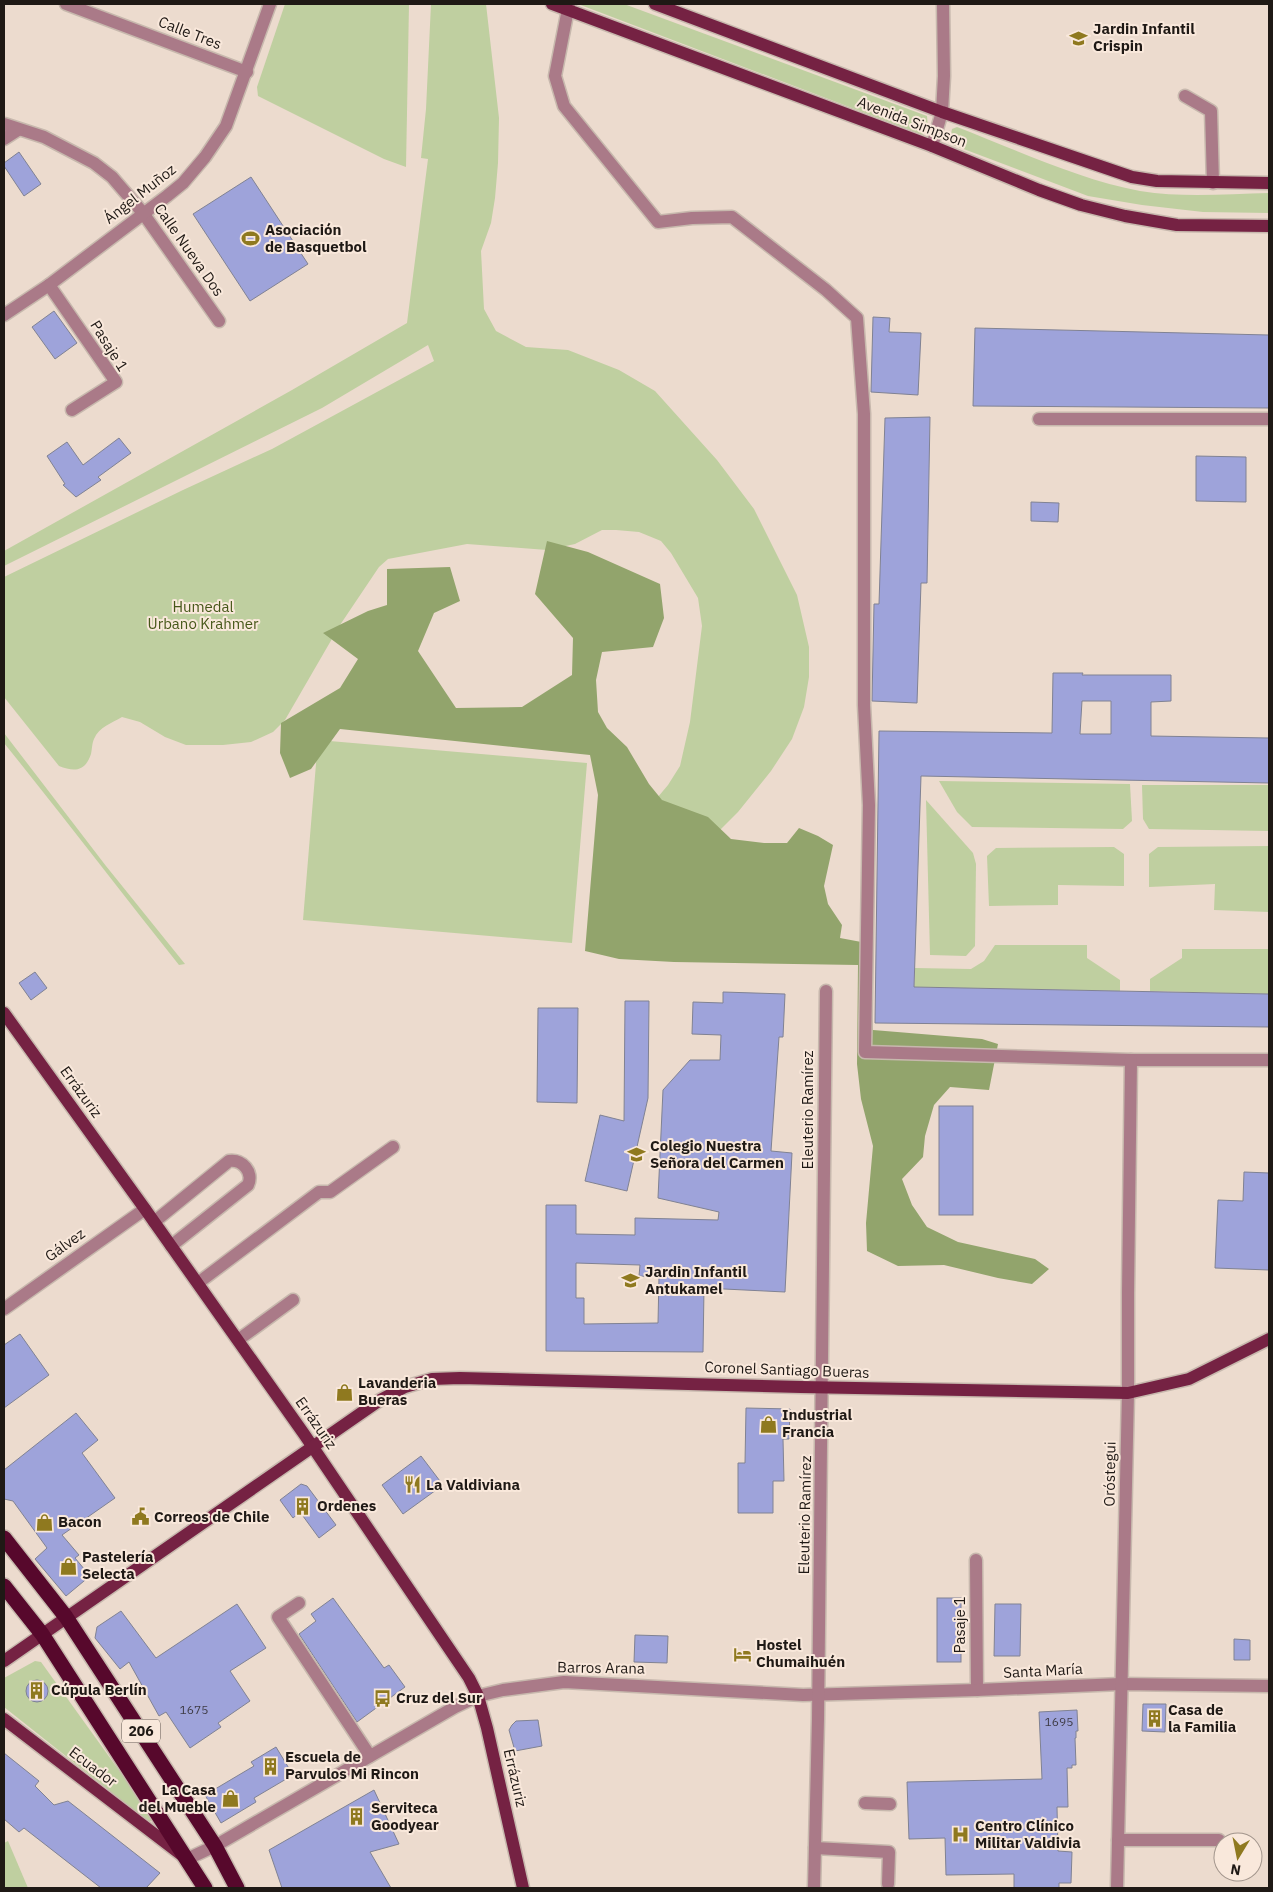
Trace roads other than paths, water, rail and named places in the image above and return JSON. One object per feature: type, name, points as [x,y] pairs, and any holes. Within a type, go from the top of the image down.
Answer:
[{"type":"highway","name":"206","points":[[4,1538],[66,1616],[215,1846],[237,1888]]},
{"type":"highway","name":"206","points":[[4,1586],[42,1634],[205,1888]]},
{"type":"main road","name":"Avenida Simpson","points":[[552,4],[568,6],[932,146],[1081,206],[1177,225],[1269,226]]},
{"type":"main road","name":"Avenida Simpson","points":[[656,4],[942,112],[1132,177],[1157,181],[1269,183]]},
{"type":"main road","name":"Errázuriz","points":[[4,1013],[313,1447],[469,1678],[478,1696],[487,1728],[523,1888]]},
{"type":"main road","name":"Coronel Santiago Bueras","points":[[4,1661],[66,1616],[380,1400],[405,1387],[432,1379],[580,1380],[822,1388],[1128,1393],[1189,1379],[1269,1339]]},
{"type":"main road","name":"Ecuador","points":[[4,1719],[187,1860]]},
{"type":"street","name":"Calle Tres","points":[[66,4],[247,72]]},
{"type":"street","name":"Ángel Muñoz","points":[[4,314],[49,285],[182,183],[205,157],[226,126],[270,4]]},
{"type":"street","points":[[932,146],[942,112],[944,76],[943,4]]},
{"type":"street","points":[[568,6],[555,76],[564,106],[658,222],[692,218],[732,217],[826,290],[857,318],[864,414],[864,705],[869,805],[865,1052],[1131,1060],[1269,1060]]},
{"type":"street","points":[[1185,96],[1211,111],[1213,183]]},
{"type":"street","name":"Calle Nueva Dos","points":[[4,124],[44,137],[94,163],[112,177],[143,213],[219,321]]},
{"type":"street","points":[[4,139],[18,130]]},
{"type":"street","name":"Pasaje 1","points":[[49,285],[116,382],[72,410]]},
{"type":"street","points":[[1039,419],[1269,419]]},
{"type":"street","name":"Eleuterio Ramírez","points":[[814,1888],[826,991]]},
{"type":"street","name":"Oróstegui","points":[[1117,1888],[1128,1393],[1131,1060]]},
{"type":"street","points":[[198,1284],[319,1192],[330,1192],[394,1147]]},
{"type":"street","points":[[154,1222],[229,1161],[236,1160],[241,1162],[249,1173],[250,1179],[248,1184],[171,1246]]},
{"type":"street","name":"Gálvez","points":[[4,1309],[145,1209]]},
{"type":"street","points":[[238,1340],[293,1300]]},
{"type":"street","name":"Pasaje 1","points":[[976,1560],[977,1690]]},
{"type":"street","points":[[298,1603],[278,1617],[370,1756]]},
{"type":"street","name":"Barros Arana","points":[[187,1860],[215,1846],[455,1707],[478,1696],[503,1690],[564,1682],[818,1694]]},
{"type":"street","name":"Santa María","points":[[818,1694],[1121,1684],[1269,1686]]},
{"type":"street","points":[[865,1803],[890,1804]]},
{"type":"street","points":[[1118,1840],[1213,1840]]},
{"type":"street","points":[[816,1848],[889,1852],[888,1884]]},
{"type":"place","name":"Jardin Infantil Crispin","points":[[1079,38]]},
{"type":"place","name":"Asociación de Basquetbol","points":[[251,239]]},
{"type":"place","name":"Colegio Nuestra Señora del Carmen","points":[[636,1155]]},
{"type":"place","name":"Jardin Infantil Antukamel","points":[[631,1281]]},
{"type":"place","name":"Lavanderia Bueras","points":[[344,1392]]},
{"type":"place","name":"Industrial Francia","points":[[768,1424]]},
{"type":"place","name":"La Valdiviana","points":[[412,1485]]},
{"type":"place","name":"Ordenes","points":[[303,1506]]},
{"type":"place","name":"Correos de Chile","points":[[140,1517]]},
{"type":"place","name":"Bacon","points":[[44,1522]]},
{"type":"place","name":"Pastelería Selecta","points":[[68,1566]]},
{"type":"place","name":"Hostel Chumaihuén","points":[[742,1654]]},
{"type":"place","name":"Cúpula Berlín","points":[[37,1690]]},
{"type":"place","name":"Cruz del Sur","points":[[382,1698]]},
{"type":"place","name":"Casa de la Familia","points":[[1154,1719]]},
{"type":"place","name":"Escuela de Parvulos Mi Rincon","points":[[271,1766]]},
{"type":"place","name":"La Casa del Mueble","points":[[230,1799]]},
{"type":"place","name":"Serviteca Goodyear","points":[[357,1817]]},
{"type":"place","name":"Centro Clínico Militar Valdivia","points":[[961,1835]]},
{"type":"park label","name":"Humedal Urbano Krahmer","points":[[203,616]]}]
